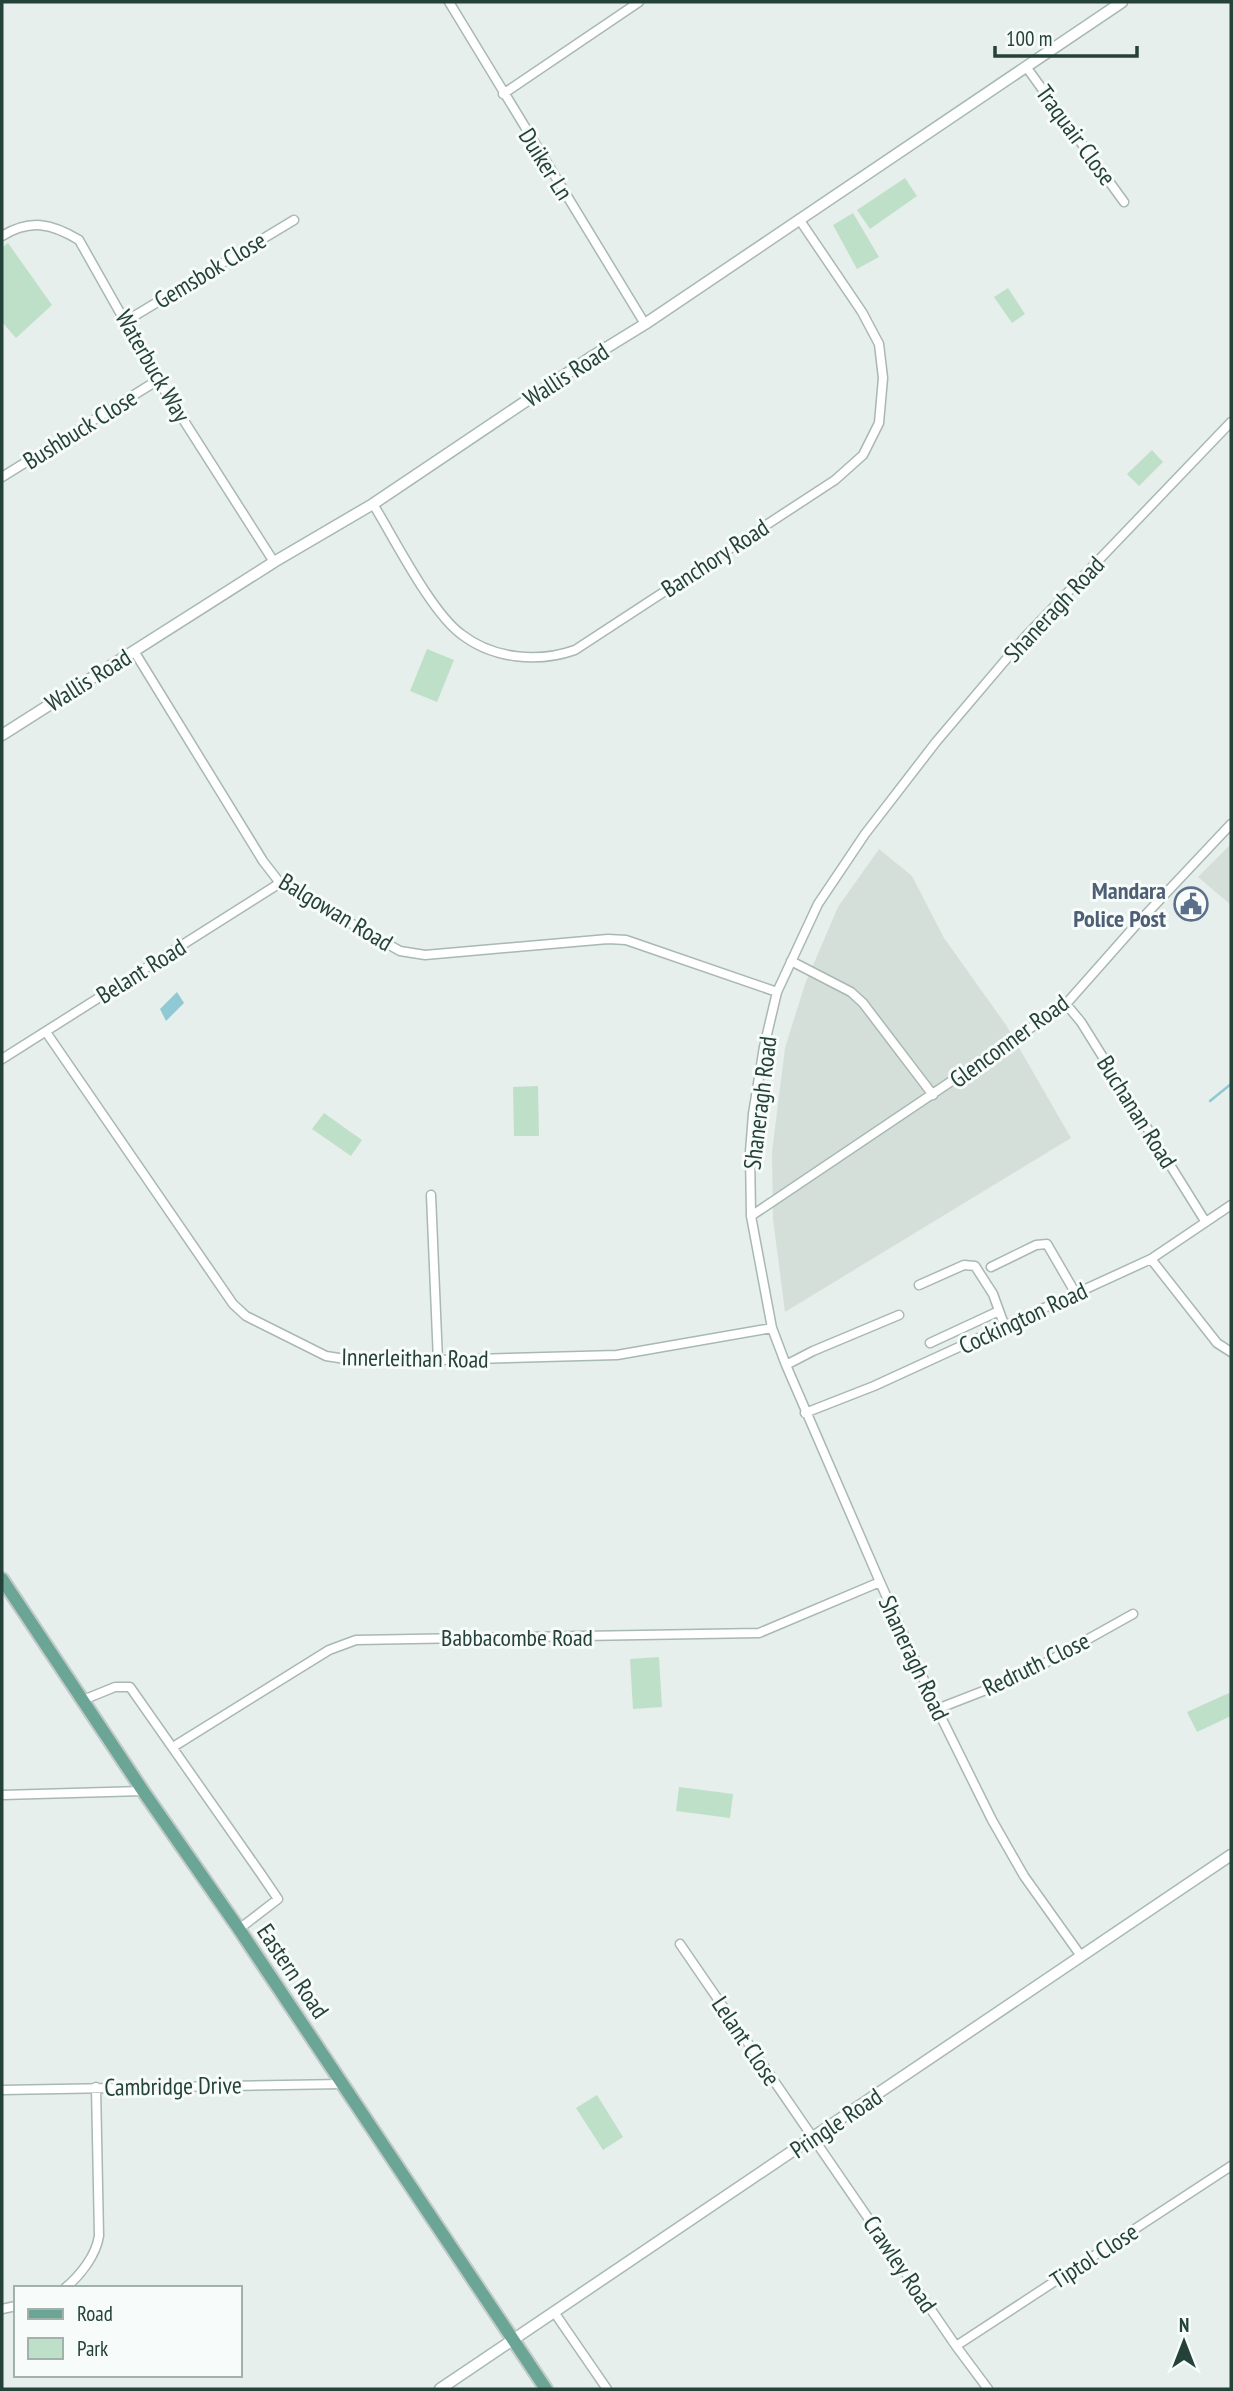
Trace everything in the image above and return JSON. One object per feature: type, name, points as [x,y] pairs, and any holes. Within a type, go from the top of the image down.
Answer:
[{"type":"main road","name":"Eastern Road","points":[[2,1579],[546,2389]]},
{"type":"street","name":"Duiker Ln","points":[[449,2],[645,324]]},
{"type":"street","points":[[503,94],[639,2]]},
{"type":"street","name":"Wallis Road","points":[[2,735],[274,562],[373,504],[1122,2]]},
{"type":"street","name":"Traquair Close","points":[[1027,68],[1124,202]]},
{"type":"street","name":"Banchory Road","points":[[373,504],[435,605],[460,634],[492,651],[538,658],[575,650],[835,480],[863,455],[879,423],[883,378],[879,344],[862,312],[799,219]]},
{"type":"street","name":"Gemsbok Close","points":[[127,321],[294,220]]},
{"type":"street","name":"Waterbuck Way","points":[[2,236],[28,224],[65,231],[79,240],[158,380],[274,562]]},
{"type":"street","name":"Bushbuck Close","points":[[2,477],[158,380]]},
{"type":"street","name":"Shaneragh Road","points":[[1081,1956],[1024,1876],[992,1820],[937,1709],[805,1413],[772,1328],[751,1216],[750,1152],[764,1047],[777,992],[818,904],[865,834],[936,742],[1025,637],[1231,422]]},
{"type":"street","name":"Balgowan Road","points":[[134,651],[263,861],[280,883],[400,951],[412,955],[608,939],[626,940],[777,992]]},
{"type":"street","name":"Glenconner Road","points":[[751,1216],[1066,1004],[1231,824]]},
{"type":"street","name":"Belant Road","points":[[2,1059],[280,883]]},
{"type":"street","points":[[791,961],[851,992],[863,1003],[933,1095]]},
{"type":"street","name":"Buchanan Road","points":[[1066,1004],[1088,1034],[1205,1221]]},
{"type":"street","name":"Innerleithan Road","points":[[46,1032],[225,1293],[246,1315],[286,1337],[338,1360],[438,1361],[617,1355],[772,1328]]},
{"type":"street","points":[[431,1195],[438,1361]]},
{"type":"street","name":"Cockington Road","points":[[805,1413],[874,1387],[1151,1259],[1231,1205]]},
{"type":"street","points":[[991,1267],[1036,1245],[1047,1244],[1076,1294]]},
{"type":"street","points":[[1151,1259],[1217,1343],[1231,1352]]},
{"type":"street","points":[[919,1285],[964,1265],[975,1266],[993,1294],[1005,1327]]},
{"type":"street","points":[[930,1343],[999,1311]]},
{"type":"street","points":[[786,1365],[813,1350],[899,1315]]},
{"type":"street","name":"Babbacombe Road","points":[[173,1747],[329,1650],[356,1640],[759,1633],[880,1582]]},
{"type":"street","name":"Redruth Close","points":[[937,1709],[1021,1676],[1133,1614]]},
{"type":"street","points":[[83,1700],[127,1685],[278,1899],[239,1929]]},
{"type":"street","points":[[2,1795],[143,1791]]},
{"type":"street","name":"Pringle Road","points":[[440,2389],[1231,1855]]},
{"type":"street","name":"Lelant Close","points":[[680,1944],[813,2138]]},
{"type":"street","name":"Cambridge Drive","points":[[2,2090],[343,2084]]},
{"type":"street","points":[[67,2286],[94,2253],[99,2236],[96,2087]]},
{"type":"street","name":"Crawley Road","points":[[813,2138],[986,2389]]},
{"type":"street","name":"Tiptol Close","points":[[956,2346],[1231,2166]]},
{"type":"street","points":[[554,2312],[607,2389]]},
{"type":"shaded area","points":[[1231,844],[1231,905],[1198,877]]},
{"type":"shaded area","points":[[879,849],[912,876],[944,938],[1006,1025],[1071,1138],[785,1312],[773,1219],[772,1152],[785,1048],[805,984],[838,907]]},
{"type":"green space","points":[[905,178],[917,196],[870,229],[857,210]]},
{"type":"green space","points":[[853,213],[879,257],[857,269],[833,225]]},
{"type":"green space","points":[[8,243],[52,305],[16,338],[2,322],[2,248]]},
{"type":"green space","points":[[1008,288],[1025,314],[1012,323],[994,297]]},
{"type":"green space","points":[[1152,450],[1163,462],[1139,486],[1127,474]]},
{"type":"green space","points":[[427,649],[454,660],[437,702],[410,691]]},
{"type":"green space","points":[[538,1086],[539,1136],[514,1136],[513,1087]]},
{"type":"green space","points":[[324,1113],[362,1140],[351,1156],[312,1129]]},
{"type":"green space","points":[[659,1657],[662,1707],[633,1709],[630,1659]]},
{"type":"green space","points":[[1229,1693],[1231,1716],[1197,1732],[1187,1712]]},
{"type":"green space","points":[[679,1787],[733,1794],[730,1818],[676,1811]]},
{"type":"green space","points":[[597,2095],[623,2137],[603,2150],[576,2108]]},
{"type":"water","points":[[177,992],[184,1003],[166,1021],[160,1009]]},
{"type":"waterway","points":[[1210,1101],[1231,1084]]},
{"type":"place","name":"Mandara Police Post","points":[[1191,904]]}]
